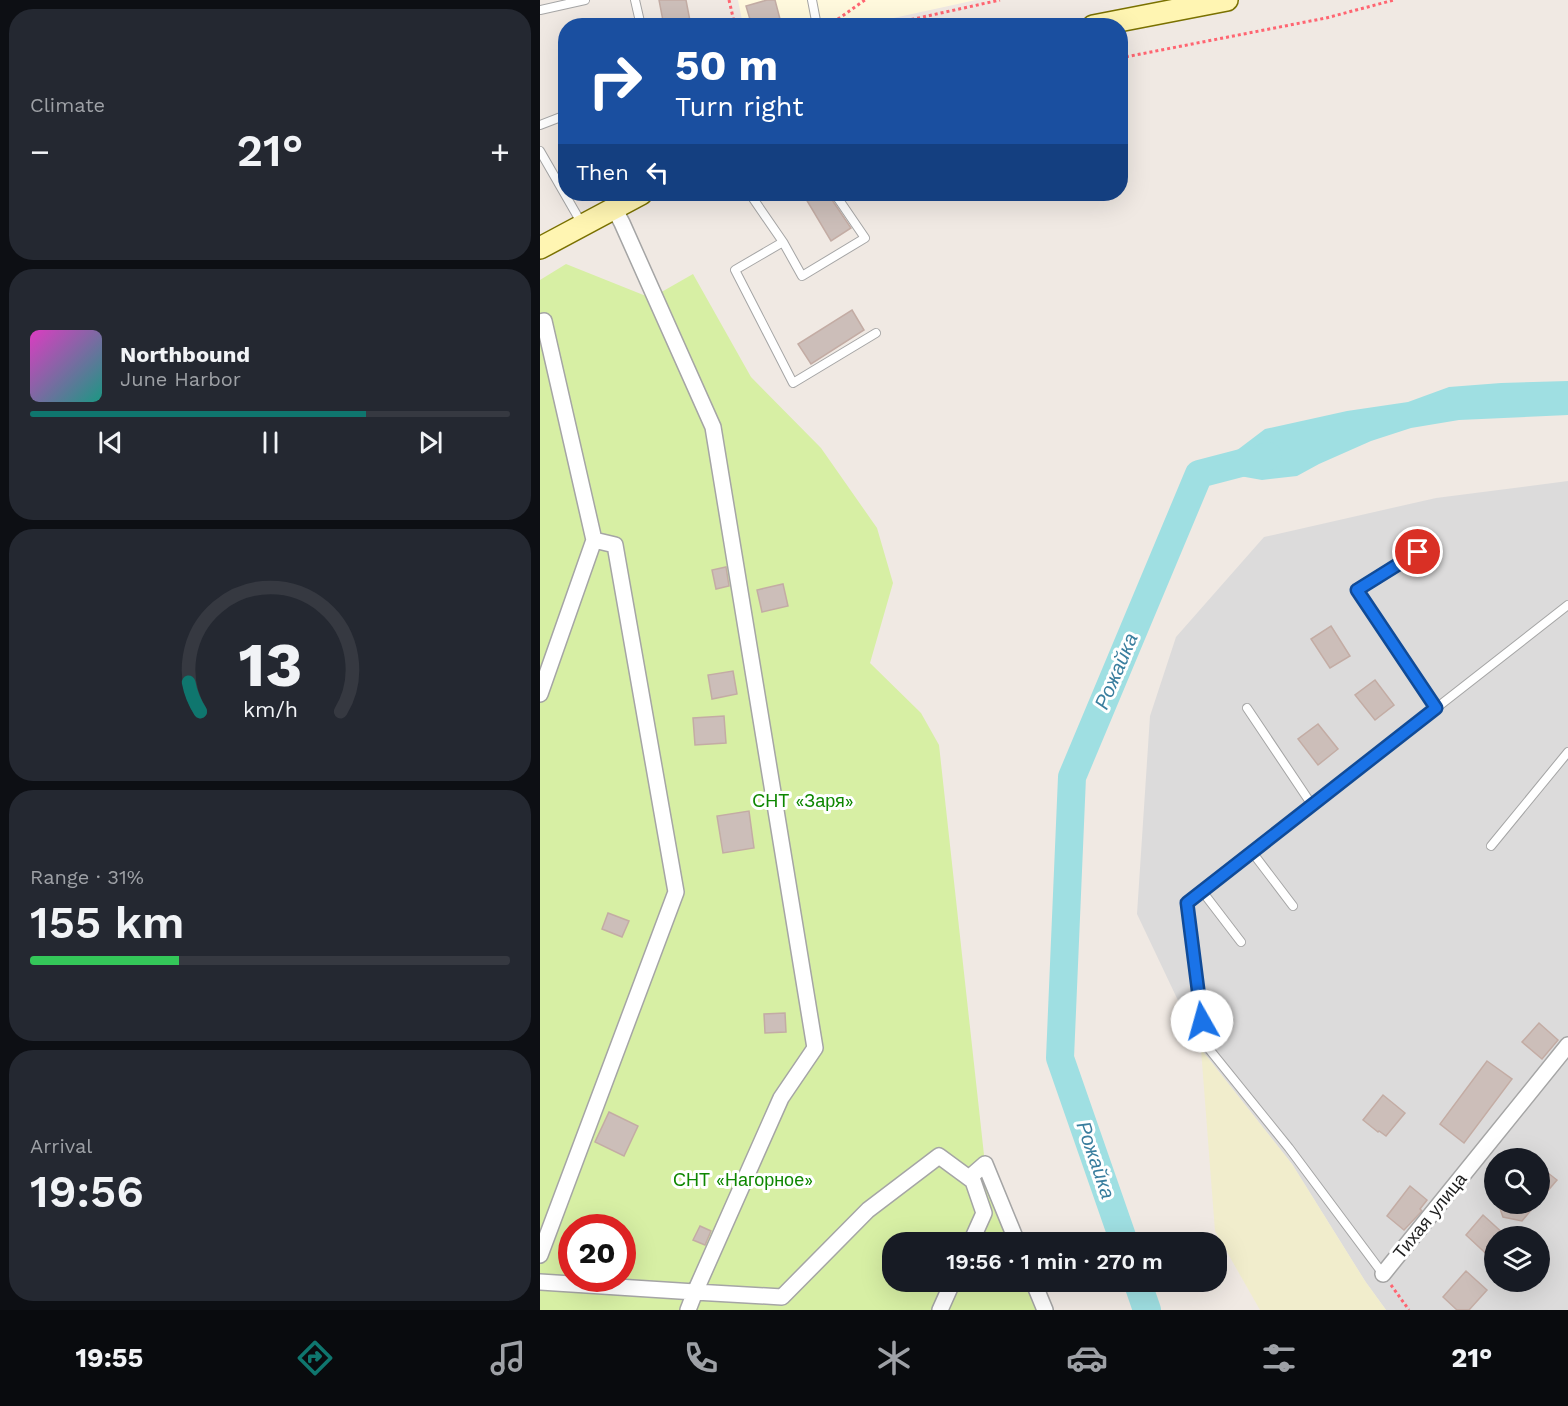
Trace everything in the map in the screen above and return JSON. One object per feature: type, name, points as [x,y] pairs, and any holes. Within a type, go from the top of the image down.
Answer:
[{"type":"street","points":[[1128,19],[1227,0]]},
{"type":"street","points":[[540,248],[628,201]]},
{"type":"street","points":[[614,208],[713,427],[815,1047],[781,1098],[687,1310]]},
{"type":"street","points":[[540,322],[544,321],[594,540],[540,694]]},
{"type":"street","points":[[540,1255],[676,892],[615,545],[594,540]]},
{"type":"street","name":"Тихая улица","points":[[1383,1274],[1568,1045]]},
{"type":"street","points":[[540,1282],[782,1296],[868,1210],[939,1156],[973,1181],[984,1213],[975,1232]]},
{"type":"street","points":[[969,1178],[985,1164],[1013,1232]]},
{"type":"street","points":[[940,1310],[948,1292]]},
{"type":"street","points":[[1038,1292],[1045,1310]]},
{"type":"lane","points":[[540,10],[585,0]]},
{"type":"lane","points":[[635,0],[639,18]]},
{"type":"lane","points":[[812,0],[815,18]]},
{"type":"lane","points":[[540,125],[558,118]]},
{"type":"lane","points":[[540,151],[558,183]]},
{"type":"lane","points":[[568,201],[582,225]]},
{"type":"lane","points":[[755,201],[783,242],[802,276],[865,238],[840,201]]},
{"type":"lane","points":[[783,242],[735,270],[793,383],[876,333]]},
{"type":"lane","points":[[1418,552],[1357,590],[1436,708]]},
{"type":"lane","points":[[1383,1274],[1289,1148],[1205,1044],[1187,903],[1568,605]]},
{"type":"lane","points":[[1247,708],[1312,805]]},
{"type":"lane","points":[[1491,846],[1568,753]]},
{"type":"lane","points":[[1252,852],[1293,906]]},
{"type":"lane","points":[[1202,891],[1241,942]]},
{"type":"path","points":[[729,0],[733,18]]},
{"type":"path","points":[[839,18],[865,0]]},
{"type":"path","points":[[918,18],[1000,0]]},
{"type":"path","points":[[1128,56],[1326,18],[1394,0]]},
{"type":"path","points":[[1383,1274],[1409,1310]]},
{"type":"shaded area","points":[[738,0],[976,0],[894,18],[742,18]]},
{"type":"shaded area","points":[[1568,481],[1568,1310],[1386,1310],[1365,1281],[1292,1164],[1201,1049],[1137,914],[1150,716],[1176,637],[1264,537],[1436,498]]},
{"type":"shaded area","points":[[1201,1049],[1292,1164],[1365,1281],[1386,1310],[1260,1310],[1227,1252],[1227,1232],[1215,1231]]},
{"type":"green space","points":[[566,264],[651,298],[693,274],[751,377],[821,448],[877,528],[893,583],[870,663],[921,713],[939,745],[985,1164],[1013,1232],[882,1232],[882,1292],[1039,1292],[1046,1310],[540,1310],[540,280]]},
{"type":"water","points":[[1568,381],[1568,415],[1459,420],[1411,428],[1371,441],[1297,476],[1262,480],[1234,475],[1230,460],[1236,451],[1265,429],[1347,411],[1408,402],[1449,387]]},
{"type":"building","points":[[659,0],[686,0],[689,18],[662,18]]},
{"type":"building","points":[[775,0],[780,18],[750,18],[746,6]]},
{"type":"building","points":[[807,201],[833,201],[851,228],[831,241]]},
{"type":"building","points":[[852,310],[864,330],[811,364],[798,344]]},
{"type":"building","points":[[726,567],[729,586],[716,589],[712,570]]},
{"type":"building","points":[[783,584],[788,606],[762,612],[757,590]]},
{"type":"building","points":[[1331,626],[1350,656],[1330,668],[1311,639]]},
{"type":"building","points":[[733,671],[737,694],[712,699],[708,675]]},
{"type":"building","points":[[1375,680],[1394,705],[1375,720],[1355,695]]},
{"type":"building","points":[[724,716],[726,743],[695,745],[693,718]]},
{"type":"building","points":[[1318,724],[1338,749],[1318,765],[1298,739]]},
{"type":"building","points":[[749,811],[754,848],[723,853],[717,816]]},
{"type":"building","points":[[608,913],[629,921],[622,937],[602,929]]},
{"type":"building","points":[[785,1013],[786,1032],[765,1033],[764,1014]]},
{"type":"building","points":[[1539,1023],[1558,1040],[1542,1059],[1522,1042]]},
{"type":"building","points":[[1487,1061],[1512,1079],[1464,1143],[1440,1124]]},
{"type":"building","points":[[1383,1095],[1405,1113],[1386,1136],[1363,1120]]},
{"type":"building","points":[[609,1112],[638,1126],[624,1156],[595,1142]]},
{"type":"building","points":[[1550,1175],[1557,1180],[1550,1188]]},
{"type":"building","points":[[1410,1186],[1427,1200],[1420,1209],[1422,1211],[1404,1230],[1387,1216]]},
{"type":"building","points":[[1502,1214],[1528,1214],[1522,1221],[1503,1217]]},
{"type":"building","points":[[1483,1215],[1495,1226],[1484,1226],[1484,1252],[1466,1235]]},
{"type":"building","points":[[700,1226],[711,1231],[705,1245],[693,1240]]},
{"type":"building","points":[[1466,1271],[1484,1287],[1485,1292],[1469,1310],[1457,1310],[1443,1297]]},
{"type":"waterway","name":"Рожайка","points":[[1121,1232],[1060,1058],[1072,777],[1199,474],[1268,456]]},
{"type":"waterway","name":"Рожайка","points":[[1141,1292],[1147,1310]]},
{"type":"route","points":[[1202,1021],[1187,903],[1436,708],[1357,590],[1418,552]]},
{"type":"park label","name":"СНТ «Заря»","points":[[803,801]]},
{"type":"park label","name":"СНТ «Нагорное»","points":[[743,1180]]}]
